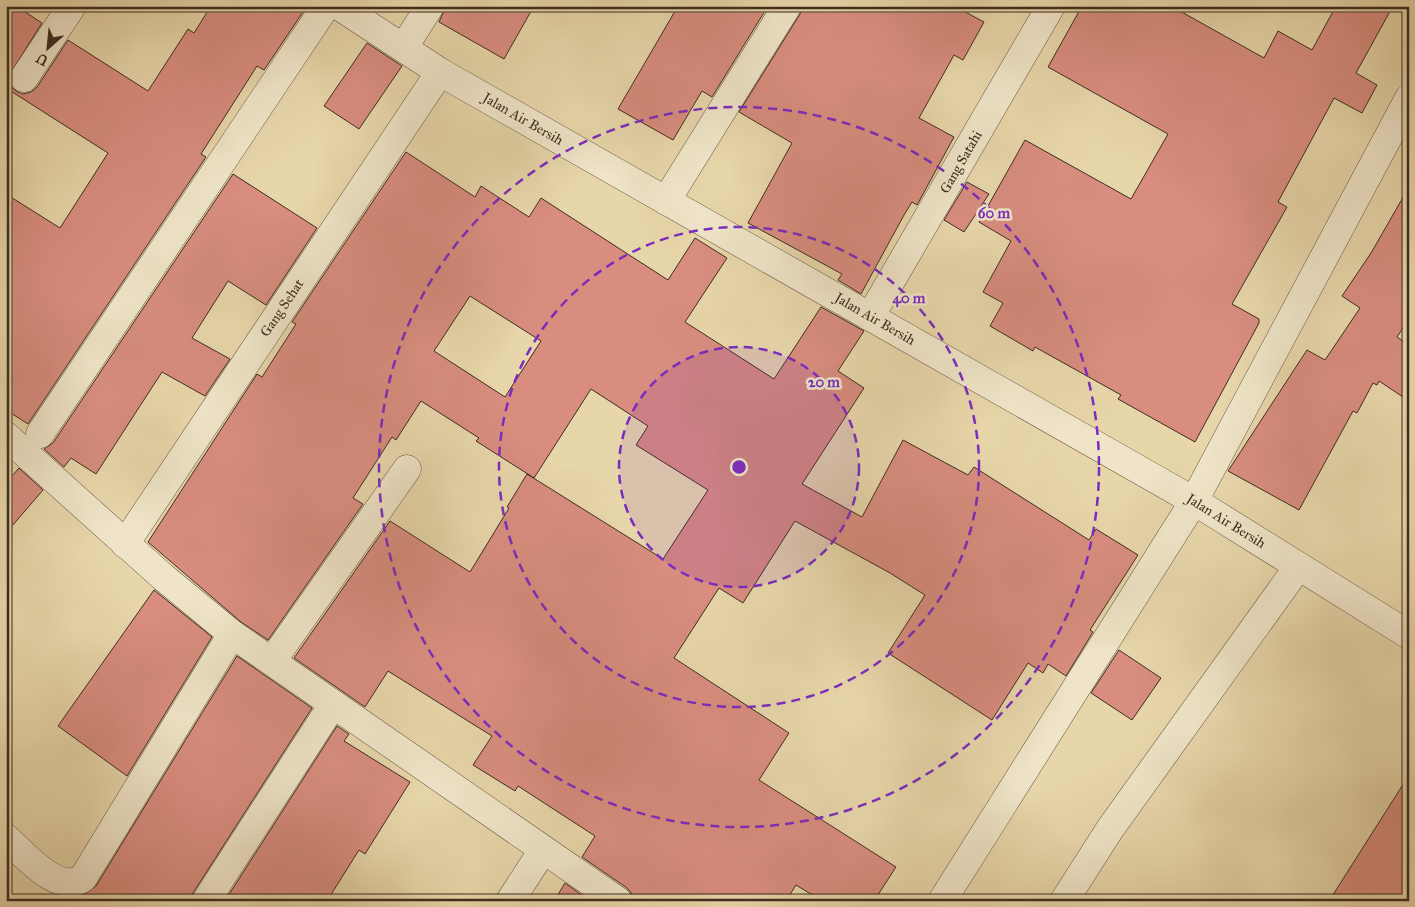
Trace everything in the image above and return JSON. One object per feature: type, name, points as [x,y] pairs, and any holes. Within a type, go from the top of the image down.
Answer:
[{"type":"street","points":[[24,78],[72,6]]},
{"type":"street","points":[[40,434],[326,6]]},
{"type":"street","name":"Jalan Air Bersih","points":[[339,6],[440,72],[1194,501],[1409,635]]},
{"type":"street","points":[[404,47],[430,6]]},
{"type":"street","points":[[666,201],[787,6]]},
{"type":"street","name":"Gang Satahi","points":[[870,317],[1051,6]]},
{"type":"street","name":"Gang Sehat","points":[[125,544],[440,72]]},
{"type":"street","points":[[942,901],[1194,501],[1409,98]]},
{"type":"street","points":[[6,436],[125,544],[232,634],[618,901]]},
{"type":"street","points":[[272,661],[408,470]]},
{"type":"street","points":[[1064,901],[1110,829],[1298,567]]},
{"type":"street","points":[[6,838],[59,882],[76,883],[83,878],[232,634]]},
{"type":"street","points":[[206,901],[333,704]]},
{"type":"street","points":[[510,901],[543,850]]},
{"type":"building","points":[[6,6],[16,6],[42,23],[8,77],[10,85],[16,91],[23,94],[31,92],[37,87],[68,40],[148,91],[188,29],[194,33],[211,6],[307,6],[264,70],[257,66],[201,154],[206,157],[28,424],[6,410],[6,194],[60,228],[108,153],[6,88]]},
{"type":"building","points":[[446,6],[534,6],[504,59],[439,22]]},
{"type":"building","points":[[678,6],[768,6],[712,97],[702,91],[673,140],[618,109]]},
{"type":"building","points":[[803,6],[954,6],[984,22],[963,60],[954,55],[919,118],[954,137],[917,205],[912,202],[904,215],[861,294],[838,280],[842,274],[748,223],[792,143],[739,112],[800,14]]},
{"type":"building","points":[[1082,6],[1171,6],[1264,58],[1278,31],[1312,50],[1336,6],[1393,6],[1356,73],[1377,85],[1362,113],[1334,98],[1278,202],[1287,207],[1232,304],[1259,319],[1259,323],[1195,442],[1118,399],[1121,395],[1035,347],[1033,351],[990,326],[1003,303],[983,292],[1011,241],[979,222],[1025,140],[1131,199],[1168,134],[1048,67]]},
{"type":"building","points":[[367,43],[402,66],[359,129],[324,106]]},
{"type":"building","points":[[406,152],[475,197],[481,186],[529,217],[541,198],[668,280],[695,238],[727,258],[685,322],[774,379],[821,307],[864,331],[838,371],[864,388],[802,484],[862,517],[903,440],[968,475],[974,467],[1089,540],[1096,529],[1138,555],[1090,630],[1093,632],[1066,676],[1048,664],[1043,673],[1028,663],[992,720],[888,653],[925,595],[890,573],[795,521],[743,603],[719,588],[674,658],[789,733],[759,780],[896,867],[874,901],[822,901],[796,885],[786,901],[633,901],[632,894],[627,888],[582,857],[595,836],[518,786],[515,791],[473,765],[492,736],[388,671],[365,707],[294,658],[390,521],[470,572],[509,508],[507,507],[527,474],[663,559],[708,490],[636,445],[648,426],[591,389],[534,478],[476,441],[479,438],[421,401],[396,440],[392,437],[353,498],[363,504],[268,640],[241,622],[148,542],[257,374],[262,377],[296,324],[292,322]],"holes":[[[470,296],[541,341],[505,397],[434,351]]]},
{"type":"building","points":[[233,174],[317,228],[266,305],[228,281],[192,338],[230,359],[205,396],[162,372],[96,474],[71,458],[64,467],[44,449],[53,443]]},
{"type":"building","points":[[967,182],[989,194],[964,232],[944,220]]},
{"type":"building","points":[[1409,187],[1409,319],[1397,337],[1409,345],[1409,401],[1379,381],[1377,385],[1373,383],[1357,413],[1353,411],[1299,510],[1228,471],[1307,350],[1325,360],[1360,308],[1342,296],[1371,253]]},
{"type":"building","points":[[19,468],[43,490],[6,533],[6,483]]},
{"type":"building","points":[[154,590],[212,637],[127,776],[58,726]]},
{"type":"building","points":[[1119,650],[1161,678],[1132,720],[1091,693]]},
{"type":"building","points":[[237,656],[312,708],[193,893],[190,901],[79,901],[83,895],[96,886]]},
{"type":"building","points":[[337,726],[349,734],[344,741],[410,782],[365,854],[359,850],[327,901],[236,901],[228,896]]},
{"type":"building","points":[[1409,775],[1409,901],[1329,901]]},
{"type":"building","points":[[565,883],[590,901],[554,901]]}]
